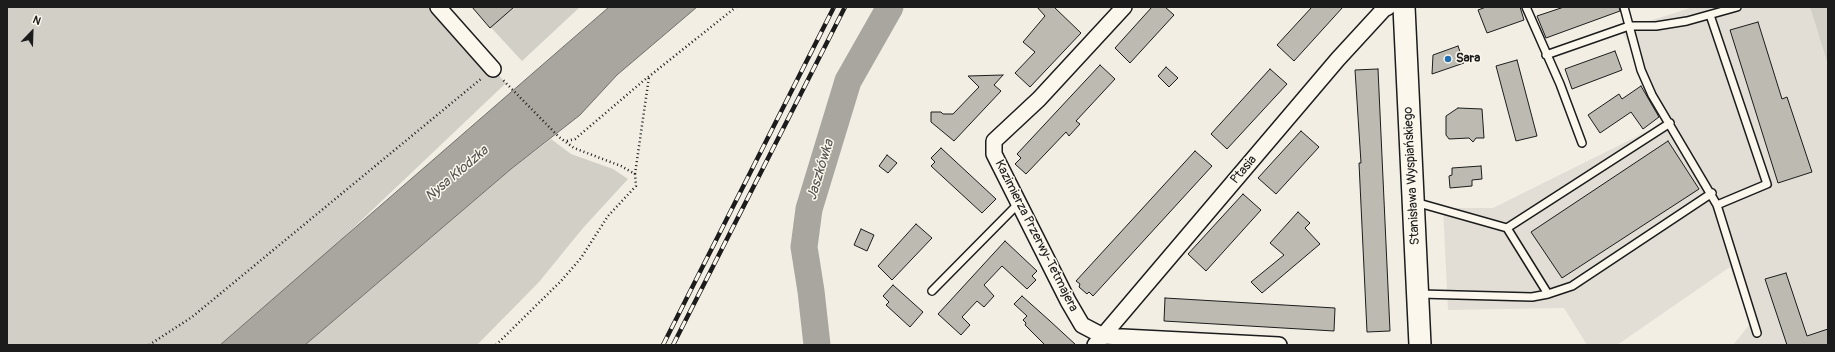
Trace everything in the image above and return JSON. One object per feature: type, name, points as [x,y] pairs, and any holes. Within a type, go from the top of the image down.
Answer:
[{"type":"main road","name":"Stanisława Wyspiańskiego","points":[[1404,7],[1420,345]]},
{"type":"street","points":[[438,7],[491,71]]},
{"type":"street","name":"Kazimierza Przerwy-Tetmajera","points":[[1099,340],[1082,324],[1068,301],[994,154],[994,141],[1039,99],[1124,7]]},
{"type":"street","name":"Ptasia","points":[[1099,340],[1338,59],[1384,9],[1388,7]]},
{"type":"street","points":[[1099,340],[1278,345]]},
{"type":"lane","points":[[1526,7],[1582,143]]},
{"type":"lane","points":[[1624,7],[1641,70],[1652,95],[1712,193],[1717,205],[1757,333]]},
{"type":"lane","points":[[1546,55],[1629,26],[1656,26],[1681,22],[1737,7]]},
{"type":"lane","points":[[1710,15],[1767,184],[1717,205]]},
{"type":"lane","points":[[1507,228],[1670,124]]},
{"type":"lane","points":[[1418,294],[1532,297],[1548,294],[1572,286],[1712,193]]},
{"type":"lane","points":[[1413,202],[1507,228],[1548,294]]},
{"type":"lane","points":[[932,291],[1019,203]]},
{"type":"path","points":[[566,141],[575,139],[736,7]]},
{"type":"path","points":[[149,345],[192,317],[491,71]]},
{"type":"path","points":[[496,345],[561,281],[581,258],[608,216],[636,186],[635,174],[649,77]]},
{"type":"path","points":[[506,83],[559,137],[574,148],[621,166],[635,174]]},
{"type":"shaded area","points":[[7,7],[435,7],[506,83],[327,253],[220,345],[7,345]]},
{"type":"shaded area","points":[[472,7],[580,7],[522,61]]},
{"type":"shaded area","points":[[1693,7],[1810,7],[1828,65],[1828,345],[1733,345],[1750,324],[1730,267],[1617,345],[1587,345],[1564,308],[1448,310],[1443,208],[1493,208],[1650,130],[1668,116],[1621,30]]},
{"type":"shaded area","points":[[1810,7],[1828,7],[1828,65]]},
{"type":"shaded area","points":[[551,139],[571,154],[613,169],[628,179],[583,228],[539,282],[477,345],[305,345],[511,169]]},
{"type":"water","name":"Nysa Kłodzka","points":[[609,7],[697,7],[617,75],[580,115],[511,169],[305,345],[220,345]]},
{"type":"building","points":[[472,7],[514,7],[490,28]]},
{"type":"building","points":[[1037,7],[1054,7],[1081,33],[1030,87],[1015,73],[1035,52],[1023,42],[1045,16]]},
{"type":"building","points":[[1152,7],[1165,7],[1174,15],[1130,63],[1115,48]]},
{"type":"building","points":[[1312,7],[1343,7],[1294,61],[1277,45]]},
{"type":"building","points":[[1486,7],[1520,7],[1524,20],[1487,33],[1478,10]]},
{"type":"building","points":[[1564,7],[1619,7],[1620,11],[1546,38],[1537,16]]},
{"type":"building","points":[[1758,22],[1782,99],[1787,97],[1812,172],[1778,183],[1730,30]]},
{"type":"building","name":"Sara","points":[[1458,46],[1464,63],[1432,74],[1433,55]]},
{"type":"building","points":[[1615,51],[1622,70],[1572,89],[1565,69]]},
{"type":"building","points":[[1517,60],[1537,136],[1516,141],[1496,66]]},
{"type":"building","points":[[1100,65],[1115,79],[1076,121],[1080,124],[1069,136],[1066,132],[1026,174],[1015,164],[1021,158],[1017,154]]},
{"type":"building","points":[[1166,67],[1178,78],[1169,87],[1158,76]]},
{"type":"building","points":[[1270,69],[1287,84],[1227,149],[1211,134]]},
{"type":"building","points":[[1378,69],[1390,331],[1367,332],[1359,163],[1361,163],[1355,70]]},
{"type":"building","points":[[1003,75],[994,85],[1001,91],[954,141],[931,122],[931,112],[953,114],[979,87],[968,76]]},
{"type":"building","points":[[1641,86],[1659,117],[1643,129],[1631,112],[1600,133],[1588,115],[1619,94],[1622,99]]},
{"type":"building","points":[[1458,108],[1482,109],[1484,138],[1476,138],[1473,142],[1469,138],[1449,139],[1446,135],[1446,116]]},
{"type":"building","points":[[1301,131],[1319,147],[1276,194],[1258,178]]},
{"type":"building","points":[[1668,141],[1699,189],[1562,278],[1531,232]]},
{"type":"building","points":[[941,148],[996,199],[982,213],[931,166],[935,162],[931,158]]},
{"type":"building","points":[[1195,151],[1212,166],[1093,296],[1089,292],[1087,294],[1079,287],[1080,284],[1076,281]]},
{"type":"building","points":[[887,155],[897,163],[888,173],[879,166]]},
{"type":"building","points":[[1481,166],[1482,179],[1472,180],[1472,186],[1450,188],[1449,176],[1452,175],[1452,168]]},
{"type":"building","points":[[1243,194],[1261,210],[1206,271],[1188,254]]},
{"type":"building","points":[[1298,212],[1310,223],[1305,228],[1320,244],[1262,293],[1251,282],[1284,255],[1270,243]]},
{"type":"building","points":[[916,224],[932,238],[892,280],[878,266]]},
{"type":"building","points":[[861,229],[874,235],[867,251],[854,245]]},
{"type":"building","points":[[1005,241],[1037,271],[1032,276],[1036,280],[1027,289],[1002,266],[984,285],[994,296],[984,307],[977,301],[962,317],[970,325],[961,335],[938,314]]},
{"type":"building","points":[[1786,273],[1807,336],[1828,329],[1828,345],[1787,345],[1765,279]]},
{"type":"building","points":[[893,285],[923,312],[910,327],[886,305],[889,302],[883,296]]},
{"type":"building","points":[[1022,296],[1076,345],[1045,345],[1025,325],[1026,323],[1023,320],[1027,316],[1014,304]]},
{"type":"building","points":[[1165,298],[1335,308],[1334,331],[1164,321]]},
{"type":"waterway","name":"Jaszkówka","points":[[817,345],[804,247],[809,209],[848,81],[890,7]]},
{"type":"railway","points":[[663,345],[834,7]]},
{"type":"railway","points":[[673,345],[845,7]]},
{"type":"place","name":"Sara","points":[[1448,59]]}]
